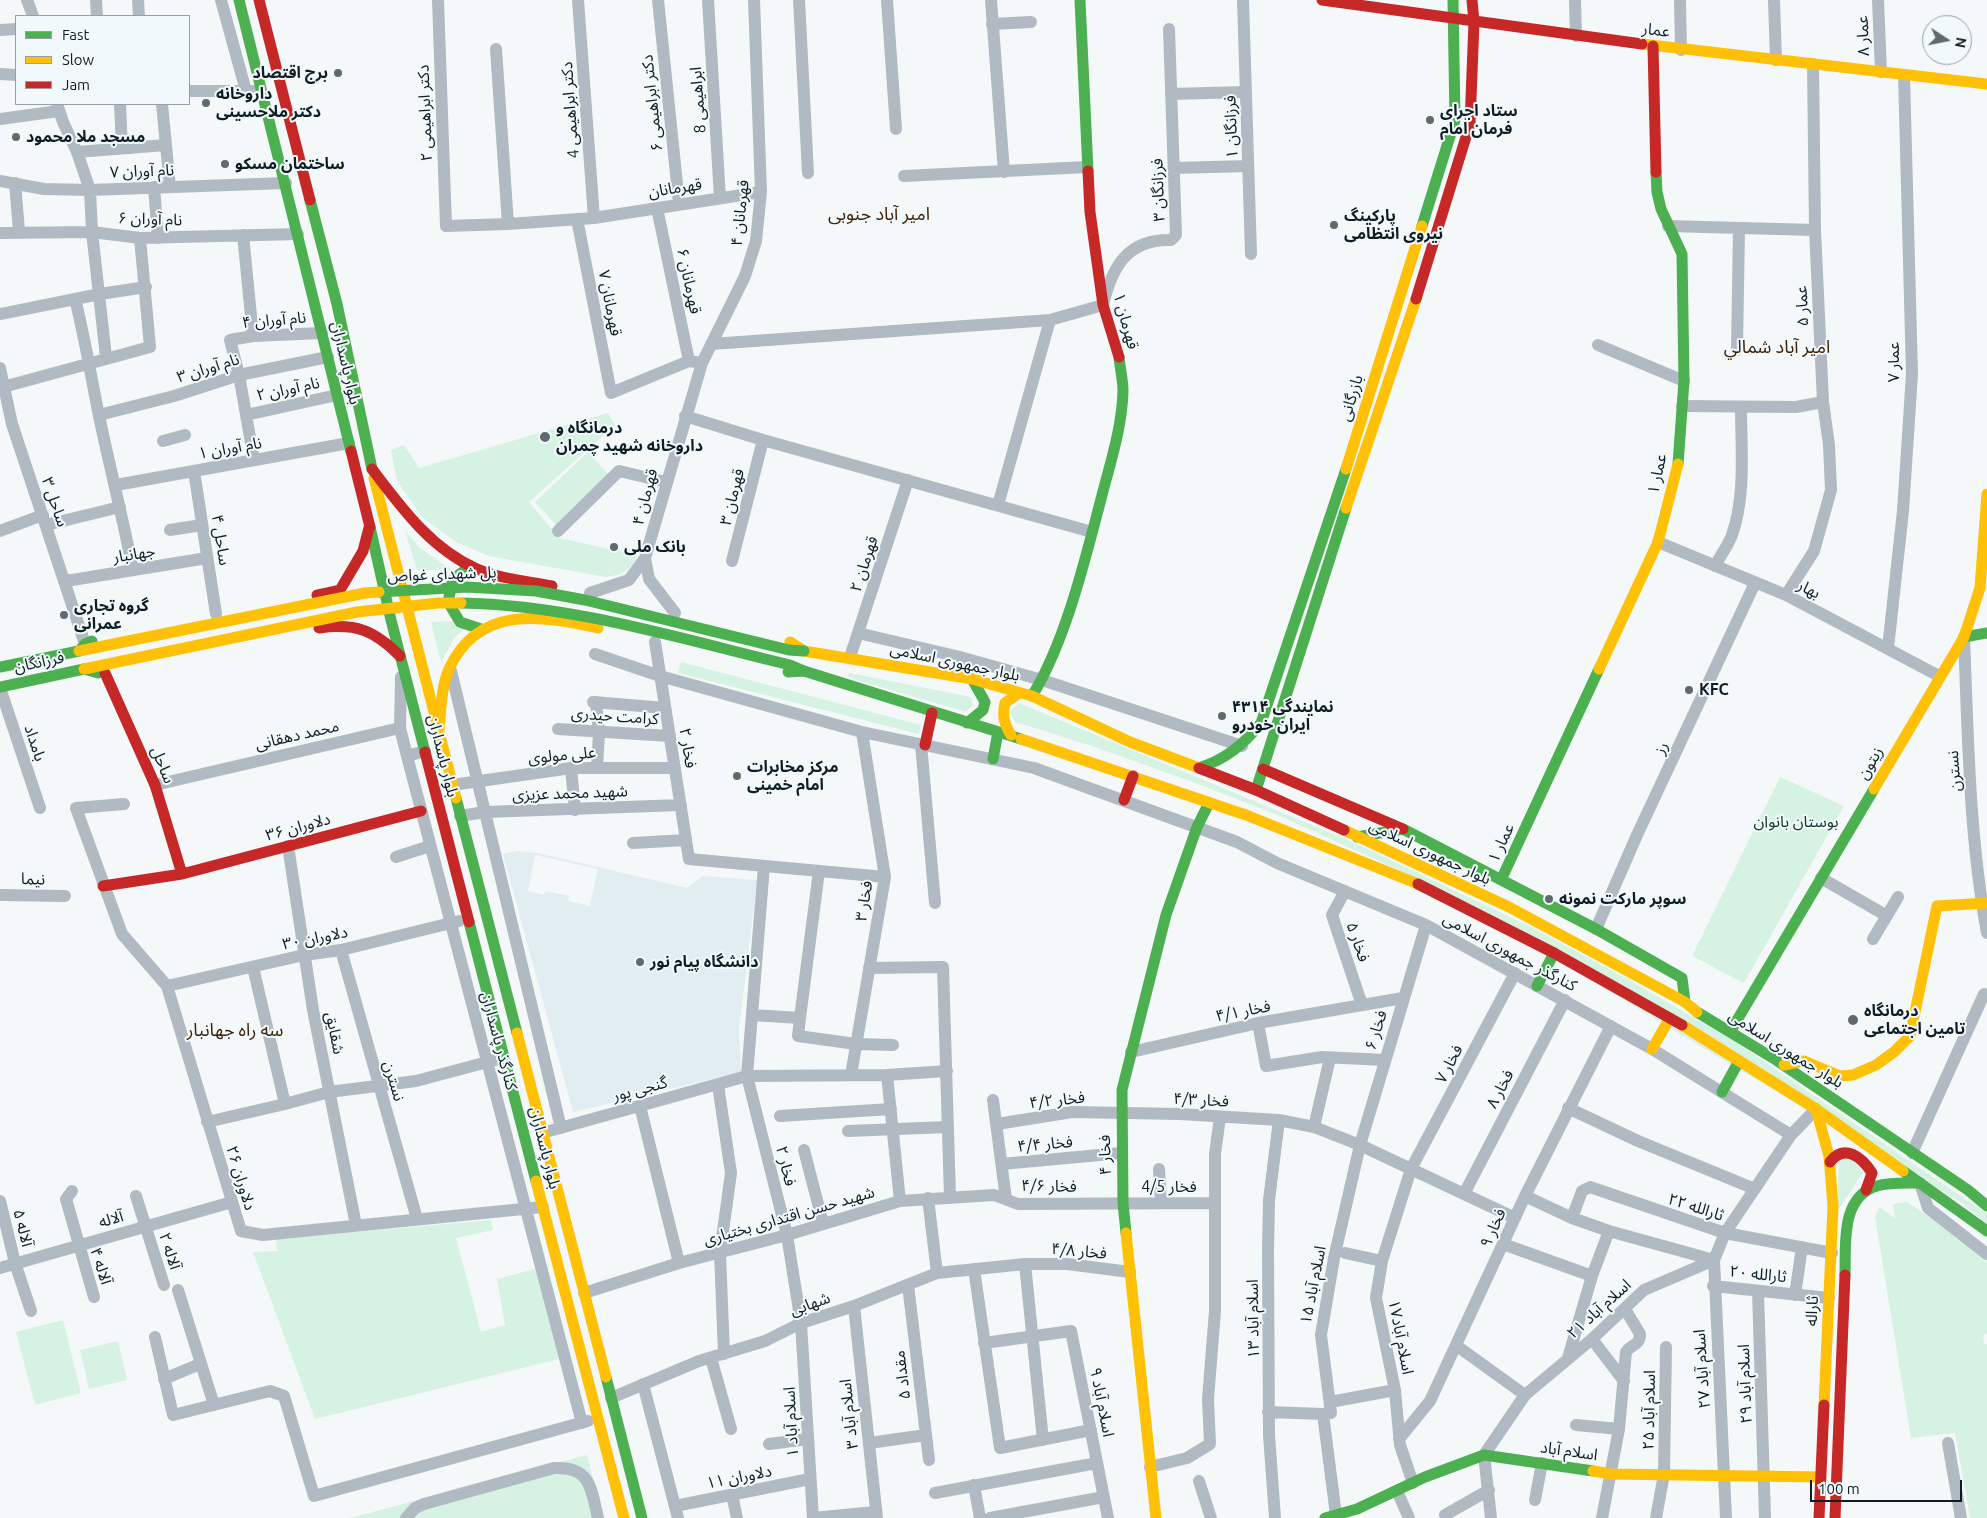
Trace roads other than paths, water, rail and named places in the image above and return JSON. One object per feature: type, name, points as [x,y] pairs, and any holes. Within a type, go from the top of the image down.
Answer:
[{"type":"main road","name":"بلوار پاسداران","points":[[239,0],[286,183],[401,657],[624,1518]]},
{"type":"main road","name":"بلوار پاسداران","points":[[259,0],[337,304],[372,469],[642,1518]]},
{"type":"main road","name":"قهرمان ۱","points":[[1032,696],[1042,680],[1060,636],[1092,532],[1116,442],[1123,391],[1118,351],[1102,305],[1090,212],[1080,0]]},
{"type":"main road","name":"عمار","points":[[1322,0],[1681,50],[1987,84]]},
{"type":"main road","name":"بازرگانی","points":[[1199,768],[1227,759],[1242,746],[1261,723],[1309,579],[1455,120],[1455,19],[1453,0]]},
{"type":"main road","name":"بازرگانی","points":[[1256,790],[1322,583],[1409,323],[1470,124],[1474,22],[1472,0]]},
{"type":"main road","name":"عمار ۱","points":[[1501,880],[1658,542],[1678,462],[1684,381],[1682,254],[1677,238],[1668,226],[1656,192],[1652,46]]},
{"type":"main road","points":[[372,469],[407,516],[429,539],[451,556],[471,566],[497,576],[676,613],[789,641],[804,651]]},
{"type":"main road","name":"زیتون","points":[[1730,1032],[1964,637],[1980,588],[1987,494]]},
{"type":"main road","points":[[340,590],[363,550],[370,527]]},
{"type":"main road","points":[[471,566],[453,579],[448,602],[460,622],[481,629]]},
{"type":"main road","points":[[1309,579],[1322,583]]},
{"type":"main road","name":"پل شهدای غواص","points":[[82,648],[365,593],[467,587],[536,591],[586,600],[790,650],[804,651]]},
{"type":"main road","points":[[1980,588],[1987,598]]},
{"type":"main road","points":[[82,648],[216,614],[340,590],[352,590],[360,593],[365,608],[362,615],[344,624],[105,673],[92,673],[84,669]]},
{"type":"main road","name":"پل شهدای غواص","points":[[84,669],[341,616],[438,603],[496,604],[571,613],[790,665],[804,671]]},
{"type":"main road","points":[[438,730],[442,699],[450,668],[466,643],[481,629],[507,620],[529,617],[587,626],[773,670],[804,671]]},
{"type":"main road","points":[[344,624],[372,631],[401,657]]},
{"type":"main road","points":[[1964,637],[1987,632]]},
{"type":"main road","name":"فرزانگان","points":[[0,668],[82,648]]},
{"type":"main road","name":"بلوار جمهوری اسلامی","points":[[804,651],[850,657],[972,680],[1032,696],[1130,742],[1256,790],[1510,907],[1685,1002],[1784,1065],[1968,1190],[1987,1206]]},
{"type":"main road","name":"فرزانگان","points":[[0,688],[84,669]]},
{"type":"main road","name":"بلوار جمهوری اسلامی","points":[[804,671],[932,713],[1011,735],[1133,776],[1402,876],[1554,953],[1670,1018],[1816,1109],[1987,1231]]},
{"type":"main road","name":"ساحل","points":[[105,673],[155,785],[182,874]]},
{"type":"main road","points":[[967,723],[983,710],[985,702],[972,680]]},
{"type":"main road","points":[[1011,735],[1004,725],[1002,713],[1005,703],[1019,693]]},
{"type":"main road","points":[[923,744],[932,713]]},
{"type":"main road","points":[[1261,723],[1261,729],[1265,733],[1270,734],[1275,731]]},
{"type":"main road","points":[[993,759],[998,732]]},
{"type":"main road","points":[[1262,769],[1403,829],[1596,929],[1682,978],[1685,1002]]},
{"type":"main road","points":[[1124,800],[1133,776]]},
{"type":"main road","name":"فخار ۴","points":[[1156,1518],[1122,1202],[1122,1090],[1166,915],[1197,827],[1208,803]]},
{"type":"main road","name":"دلاوران ۳۶","points":[[103,886],[182,874],[421,811]]},
{"type":"main road","points":[[1358,837],[1403,829]]},
{"type":"main road","points":[[1784,1065],[1804,1061],[1840,1076],[1853,1075],[1876,1065],[1894,1052],[1910,1036],[1937,906],[1984,903]]},
{"type":"main road","points":[[1537,986],[1554,953]]},
{"type":"main road","points":[[1652,1049],[1670,1018]]},
{"type":"main road","points":[[1722,1092],[1740,1061]]},
{"type":"main road","name":"ثاراله","points":[[1816,1109],[1824,1129],[1830,1162],[1832,1253],[1828,1298],[1820,1518]]},
{"type":"main road","points":[[1830,1162],[1834,1155],[1842,1151],[1854,1153],[1867,1162],[1872,1172],[1866,1190]]},
{"type":"main road","points":[[1866,1190],[1881,1184],[1920,1183]]},
{"type":"main road","name":"ثاراله","points":[[1835,1518],[1847,1218],[1856,1197],[1866,1190]]},
{"type":"main road","name":"اسلام آباد","points":[[1330,1516],[1359,1514],[1412,1483],[1484,1455],[1611,1474],[1821,1477]]},
{"type":"street","points":[[28,0],[33,15]]},
{"type":"street","points":[[96,0],[97,15]]},
{"type":"street","points":[[138,0],[138,15]]},
{"type":"street","points":[[221,0],[246,91]]},
{"type":"street","name":"دکتر ابراهیمی ۲","points":[[438,0],[446,226]]},
{"type":"street","name":"دکتر ابراهیمی 4","points":[[578,0],[594,218]]},
{"type":"street","name":"دکتر ابراهیمی ۶","points":[[658,0],[679,203]]},
{"type":"street","name":"ابراهیمی 8","points":[[708,0],[720,198]]},
{"type":"street","name":"قهرمانان ۴","points":[[685,416],[695,362],[711,344],[745,276],[756,241],[761,192],[754,0]]},
{"type":"street","points":[[799,0],[808,173]]},
{"type":"street","points":[[887,0],[896,129]]},
{"type":"street","points":[[991,0],[1004,172]]},
{"type":"street","name":"فرزانگان ۱","points":[[1244,0],[1251,254]]},
{"type":"street","points":[[1574,0],[1576,36]]},
{"type":"street","points":[[1680,0],[1681,50]]},
{"type":"street","points":[[1774,0],[1776,60]]},
{"type":"street","name":"عمار ۸","points":[[1878,0],[1881,72]]},
{"type":"street","points":[[992,24],[1031,22]]},
{"type":"street","points":[[0,30],[15,29]]},
{"type":"street","name":"فرزانگان ۳","points":[[1102,305],[1108,280],[1120,260],[1138,245],[1156,240],[1175,238],[1176,235],[1169,29]]},
{"type":"street","points":[[496,49],[508,224]]},
{"type":"street","name":"عمار ۵","points":[[1786,595],[1814,551],[1832,490],[1829,445],[1823,402],[1814,230],[1814,64]]},
{"type":"street","points":[[0,74],[15,75]]},
{"type":"street","name":"عمار ۷","points":[[1888,648],[1903,511],[1912,374],[1904,74]]},
{"type":"street","points":[[190,91],[263,91]]},
{"type":"street","points":[[1171,94],[1246,92]]},
{"type":"street","points":[[120,105],[122,148]]},
{"type":"street","points":[[162,105],[170,187]]},
{"type":"street","points":[[0,119],[58,107],[77,152],[90,190],[92,232],[106,357]]},
{"type":"street","points":[[77,152],[166,145]]},
{"type":"street","points":[[1174,168],[1248,166]]},
{"type":"street","points":[[904,176],[1087,167]]},
{"type":"street","name":"نام آوران ۷","points":[[0,181],[44,189],[90,190],[286,183]]},
{"type":"street","points":[[16,183],[19,231]]},
{"type":"street","points":[[154,187],[158,238]]},
{"type":"street","name":"قهرمانان","points":[[446,226],[594,218],[679,203],[761,192]]},
{"type":"street","name":"قهرمانان ۶","points":[[657,208],[695,362]]},
{"type":"street","name":"قهرمانان ۷","points":[[577,219],[611,393],[695,362]]},
{"type":"street","points":[[1668,226],[1814,230]]},
{"type":"street","points":[[1737,350],[1739,228]]},
{"type":"street","name":"نام آوران ۶","points":[[0,233],[19,231],[92,232],[140,238],[298,234]]},
{"type":"street","points":[[243,235],[253,336]]},
{"type":"street","points":[[3,387],[106,357],[150,347],[140,238]]},
{"type":"street","points":[[0,314],[146,287]]},
{"type":"street","points":[[75,299],[90,362],[99,415],[116,485],[132,570]]},
{"type":"street","points":[[711,344],[1050,320],[1102,305]]},
{"type":"street","points":[[998,506],[1050,320]]},
{"type":"street","name":"نام آوران ۴","points":[[254,460],[239,375],[230,340],[253,336],[322,333]]},
{"type":"street","points":[[1598,345],[1684,381]]},
{"type":"street","name":"نام آوران ۳","points":[[99,415],[174,396],[239,375],[328,356]]},
{"type":"street","name":"ساحل ۳","points":[[0,368],[6,425],[45,520],[66,581],[82,648]]},
{"type":"street","name":"نام آوران ۲","points":[[246,415],[337,395]]},
{"type":"street","points":[[1682,406],[1796,407],[1823,402]]},
{"type":"street","points":[[1715,566],[1732,536],[1737,512],[1740,489],[1741,407]]},
{"type":"street","points":[[685,416],[763,440],[1092,532]]},
{"type":"street","name":"قهرمان ۴","points":[[590,594],[629,580],[645,558],[685,416]]},
{"type":"street","points":[[163,441],[185,435]]},
{"type":"street","name":"قهرمان ۳","points":[[732,561],[763,440]]},
{"type":"street","name":"نام آوران ۱","points":[[116,485],[349,443]]},
{"type":"street","name":"ساحل ۴","points":[[194,471],[216,614]]},
{"type":"street","points":[[558,531],[619,471],[666,482]]},
{"type":"street","name":"قهرمان ۲","points":[[850,657],[908,480]]},
{"type":"street","points":[[0,531],[45,520],[120,507]]},
{"type":"street","points":[[170,530],[202,525]]},
{"type":"street","name":"بهار","points":[[1658,542],[1786,595],[1940,676]]},
{"type":"street","name":"جهانبار","points":[[66,581],[207,558]]},
{"type":"street","points":[[645,558],[649,579],[676,613]]},
{"type":"street","name":"رز","points":[[1596,929],[1637,835],[1755,583]]},
{"type":"street","points":[[858,633],[960,657],[1042,680],[1242,746]]},
{"type":"street","name":"نسترن","points":[[1964,637],[1970,781],[1987,933]]},
{"type":"street","name":"فخار ۲","points":[[656,642],[689,859],[764,866]]},
{"type":"street","name":"کنارگذر جمهوری اسلامی","points":[[595,654],[660,676],[862,732],[1034,768],[1197,827],[1426,925],[1652,1049],[1791,1135]]},
{"type":"street","points":[[401,657],[400,728],[407,756],[425,750]]},
{"type":"street","points":[[450,668],[561,1128]]},
{"type":"street","name":"بامداد","points":[[0,688],[40,808]]},
{"type":"street","points":[[597,768],[599,733],[595,702],[665,708]]},
{"type":"street","name":"محمد دهقانی","points":[[155,785],[400,728]]},
{"type":"street","name":"کرامت حیدری","points":[[558,729],[670,736]]},
{"type":"street","name":"فخار ۳","points":[[851,1075],[885,877],[862,732]]},
{"type":"street","points":[[923,744],[935,903]]},
{"type":"street","name":"کنارگذر پاسداران","points":[[407,756],[582,1423]]},
{"type":"street","points":[[571,768],[575,810]]},
{"type":"street","name":"علی مولوی","points":[[452,785],[571,768],[675,768]]},
{"type":"street","name":"دلاوران ۲۶","points":[[124,804],[76,808],[122,934],[167,986],[240,1230],[263,1235],[543,1206]]},
{"type":"street","name":"شهید محمد عزیزی","points":[[460,816],[485,812],[681,805]]},
{"type":"street","points":[[633,843],[686,840]]},
{"type":"street","name":"شقایق","points":[[288,846],[304,955],[356,1225]]},
{"type":"street","points":[[396,857],[430,846]]},
{"type":"street","points":[[746,1076],[764,866],[885,877]]},
{"type":"street","points":[[819,871],[798,1036],[856,1044],[893,1045]]},
{"type":"street","points":[[1821,878],[1887,916]]},
{"type":"street","name":"فخار ۵","points":[[1345,891],[1332,915],[1362,1005]]},
{"type":"street","name":"نیما","points":[[0,895],[65,896]]},
{"type":"street","points":[[1873,939],[1898,897]]},
{"type":"street","name":"دلاوران ۳۰","points":[[167,986],[304,955],[341,950],[469,919]]},
{"type":"street","name":"فخار ۶","points":[[1360,1145],[1426,925]]},
{"type":"street","name":"نسترن","points":[[341,950],[417,1219]]},
{"type":"street","points":[[254,967],[286,1104]]},
{"type":"street","points":[[869,968],[943,967],[950,1197]]},
{"type":"street","name":"فخار ۷","points":[[1411,1169],[1515,973]]},
{"type":"street","points":[[1912,1153],[1984,994]]},
{"type":"street","name":"فخار ۴/۱","points":[[1131,1052],[1258,1023],[1403,998]]},
{"type":"street","name":"فخار ۸","points":[[1464,1194],[1565,1000]]},
{"type":"street","points":[[752,1016],[800,1018]]},
{"type":"street","points":[[1258,1023],[1266,1066],[1330,1058],[1384,1060]]},
{"type":"street","name":"فخار ۹","points":[[1400,1439],[1430,1401],[1458,1346],[1525,1196],[1611,1026]]},
{"type":"street","points":[[207,1122],[330,1092],[416,1081],[505,1058]]},
{"type":"street","points":[[1314,1127],[1330,1058]]},
{"type":"street","name":"گنجی پور","points":[[542,1133],[746,1076],[887,1075],[947,1071]]},
{"type":"street","points":[[887,1075],[900,1201]]},
{"type":"street","name":"فخار ۲","points":[[746,1076],[787,1235],[801,1323]]},
{"type":"street","points":[[718,1085],[731,1173],[720,1254],[724,1354]]},
{"type":"street","points":[[993,1100],[1006,1200]]},
{"type":"street","points":[[640,1106],[679,1263]]},
{"type":"street","points":[[1568,1108],[1638,1141],[1756,1189]]},
{"type":"street","points":[[1525,1196],[1572,1218],[1714,1260],[1725,1233],[1791,1135],[1816,1109]]},
{"type":"street","points":[[780,1116],[891,1110]]},
{"type":"street","name":"فخار ۴/۲","points":[[997,1124],[1072,1112],[1121,1114]]},
{"type":"street","name":"فخار ۴/۳","points":[[1121,1114],[1180,1114],[1279,1120],[1314,1127],[1360,1145],[1515,1218]]},
{"type":"street","points":[[1150,1467],[1187,1458],[1210,1444],[1208,1399],[1215,1311],[1215,1154],[1220,1117]]},
{"type":"street","name":"اسلام آباد ۱۳","points":[[1275,1518],[1268,1412],[1269,1200],[1279,1120]]},
{"type":"street","points":[[848,1131],[948,1128]]},
{"type":"street","name":"اسلام آباد ۱۵","points":[[1330,1402],[1320,1335],[1334,1258],[1360,1145]]},
{"type":"street","points":[[804,1150],[823,1223]]},
{"type":"street","name":"فخار ۴/۴","points":[[1002,1164],[1121,1153]]},
{"type":"street","points":[[1159,1169],[1161,1203]]},
{"type":"street","name":"اسلام آباد۱۷","points":[[1411,1169],[1382,1261],[1376,1298],[1395,1390],[1400,1439],[1412,1483]]},
{"type":"street","points":[[1920,1183],[1928,1208],[1987,1254]]},
{"type":"street","name":"ثارالله ۲۲","points":[[1572,1218],[1582,1192],[1590,1187],[1725,1233],[1832,1253]]},
{"type":"street","name":"آلاله ۴","points":[[72,1192],[66,1199],[94,1297]]},
{"type":"street","name":"شهید حسن اقتداری بختیاری","points":[[584,1293],[679,1263],[720,1254],[900,1201],[994,1195],[1006,1200]]},
{"type":"street","name":"آلاله ۲","points":[[136,1196],[164,1285]]},
{"type":"street","points":[[928,1198],[937,1273]]},
{"type":"street","name":"فخار ۴/۶","points":[[1006,1200],[1018,1204],[1122,1202]]},
{"type":"street","name":"آلاله ۵","points":[[0,1201],[15,1263],[30,1311]]},
{"type":"street","name":"آلاله","points":[[0,1268],[232,1202]]},
{"type":"street","name":"فخار 4/5","points":[[1122,1202],[1214,1203]]},
{"type":"street","points":[[1568,1358],[1592,1276],[1609,1230]]},
{"type":"street","points":[[1503,1244],[1592,1276]]},
{"type":"street","points":[[1795,1295],[1802,1247]]},
{"type":"street","points":[[1345,1253],[1382,1261]]},
{"type":"street","name":"اسلام آباد ۲۷","points":[[1714,1260],[1713,1286],[1726,1475],[1726,1518]]},
{"type":"street","name":"اسلام آباد ۲۱","points":[[1484,1455],[1525,1395],[1592,1339],[1644,1290],[1714,1260]]},
{"type":"street","points":[[1025,1264],[1043,1440]]},
{"type":"street","name":"شهابی","points":[[611,1398],[710,1358],[765,1341],[801,1323],[854,1306],[937,1273],[1025,1264]]},
{"type":"street","name":"فخار ۴/۸","points":[[1025,1264],[1068,1264],[1130,1272]]},
{"type":"street","points":[[974,1269],[1000,1448],[1091,1430]]},
{"type":"street","name":"مقداد ۵","points":[[908,1285],[929,1460]]},
{"type":"street","name":"ثارالله ۲۰","points":[[1713,1286],[1828,1298]]},
{"type":"street","points":[[178,1290],[214,1405]]},
{"type":"street","name":"اسلام آباد ۲۹","points":[[1758,1291],[1765,1518]]},
{"type":"street","name":"اسلام آباد ۳","points":[[854,1306],[876,1515]]},
{"type":"street","points":[[1602,1518],[1619,1429],[1626,1352],[1638,1343],[1640,1339],[1640,1334],[1625,1309]]},
{"type":"street","name":"اسلام آباد ۱","points":[[801,1323],[813,1518]]},
{"type":"street","name":"اسلام آباد ۹","points":[[1032,1335],[1071,1331],[1108,1518]]},
{"type":"street","points":[[984,1343],[1032,1335]]},
{"type":"street","points":[[155,1337],[173,1415],[270,1391],[284,1396],[314,1496],[598,1418]]},
{"type":"street","points":[[1592,1339],[1624,1381]]},
{"type":"street","points":[[1458,1346],[1525,1395]]},
{"type":"street","name":"اسلام آباد ۲۵","points":[[1656,1518],[1664,1474],[1666,1347]]},
{"type":"street","points":[[710,1358],[731,1429]]},
{"type":"street","points":[[164,1379],[200,1364]]},
{"type":"street","points":[[643,1384],[676,1512]]},
{"type":"street","points":[[1268,1412],[1331,1413],[1330,1402],[1395,1390]]},
{"type":"street","points":[[1322,1414],[1330,1516]]},
{"type":"street","points":[[1576,1425],[1619,1429]]},
{"type":"street","points":[[869,1443],[926,1435]]},
{"type":"street","points":[[769,1444],[808,1439]]},
{"type":"street","points":[[1948,1443],[1961,1518]]},
{"type":"street","points":[[1484,1455],[1491,1518]]},
{"type":"street","points":[[935,1493],[1097,1463]]},
{"type":"street","points":[[1536,1500],[1542,1463]]},
{"type":"street","points":[[406,1518],[415,1508],[424,1504],[554,1468],[568,1467],[578,1471],[586,1478],[598,1518]]},
{"type":"street","name":"دلاوران ۱۱","points":[[676,1512],[732,1494],[810,1479]]},
{"type":"street","points":[[1199,1481],[1211,1518]]},
{"type":"street","points":[[974,1485],[980,1518]]},
{"type":"street","points":[[1445,1515],[1489,1490]]},
{"type":"street","points":[[1397,1491],[1409,1518]]},
{"type":"street","points":[[732,1494],[737,1518]]},
{"type":"street","points":[[990,1518],[1104,1497]]},
{"type":"street","points":[[813,1518],[876,1515]]},
{"type":"place","name":"برج اقتصاد","points":[[338,73]]},
{"type":"place","name":"داروخانه دکتر ملاحسینی","points":[[206,103]]},
{"type":"place","name":"ستاد اجرای فرمان امام","points":[[1430,120]]},
{"type":"place","name":"مسجد ملا محمود","points":[[16,137]]},
{"type":"place","name":"ساختمان مسکو","points":[[225,164]]},
{"type":"place","name":"پارکینگ نیروی انتظامی","points":[[1334,225]]},
{"type":"place","name":"درمانگاه و داروخانه شهید چمران","points":[[545,437]]},
{"type":"place","name":"بانک ملی","points":[[614,547]]},
{"type":"place","name":"گروه تجاری عمرانی","points":[[64,615]]},
{"type":"place","name":"KFC","points":[[1689,690]]},
{"type":"place","name":"نمایندگی ۴۳۱۴ ایران خودرو","points":[[1222,716]]},
{"type":"place","name":"مرکز مخابرات امام خمینی","points":[[737,776]]},
{"type":"place","name":"سوپر مارکت نمونه","points":[[1549,899]]},
{"type":"place","name":"دانشگاه پیام نور","points":[[640,962]]},
{"type":"place","name":"درمانگاه تامین اجتماعی","points":[[1853,1020]]},
{"type":"district","name":"امير آباد جنوبی","points":[[879,214]]},
{"type":"district","name":"امیر آباد شمالي","points":[[1777,347]]},
{"type":"district","name":"سه راه جهانبار","points":[[235,1030]]},
{"type":"park label","name":"بوستان بانوان","points":[[1796,822]]}]
